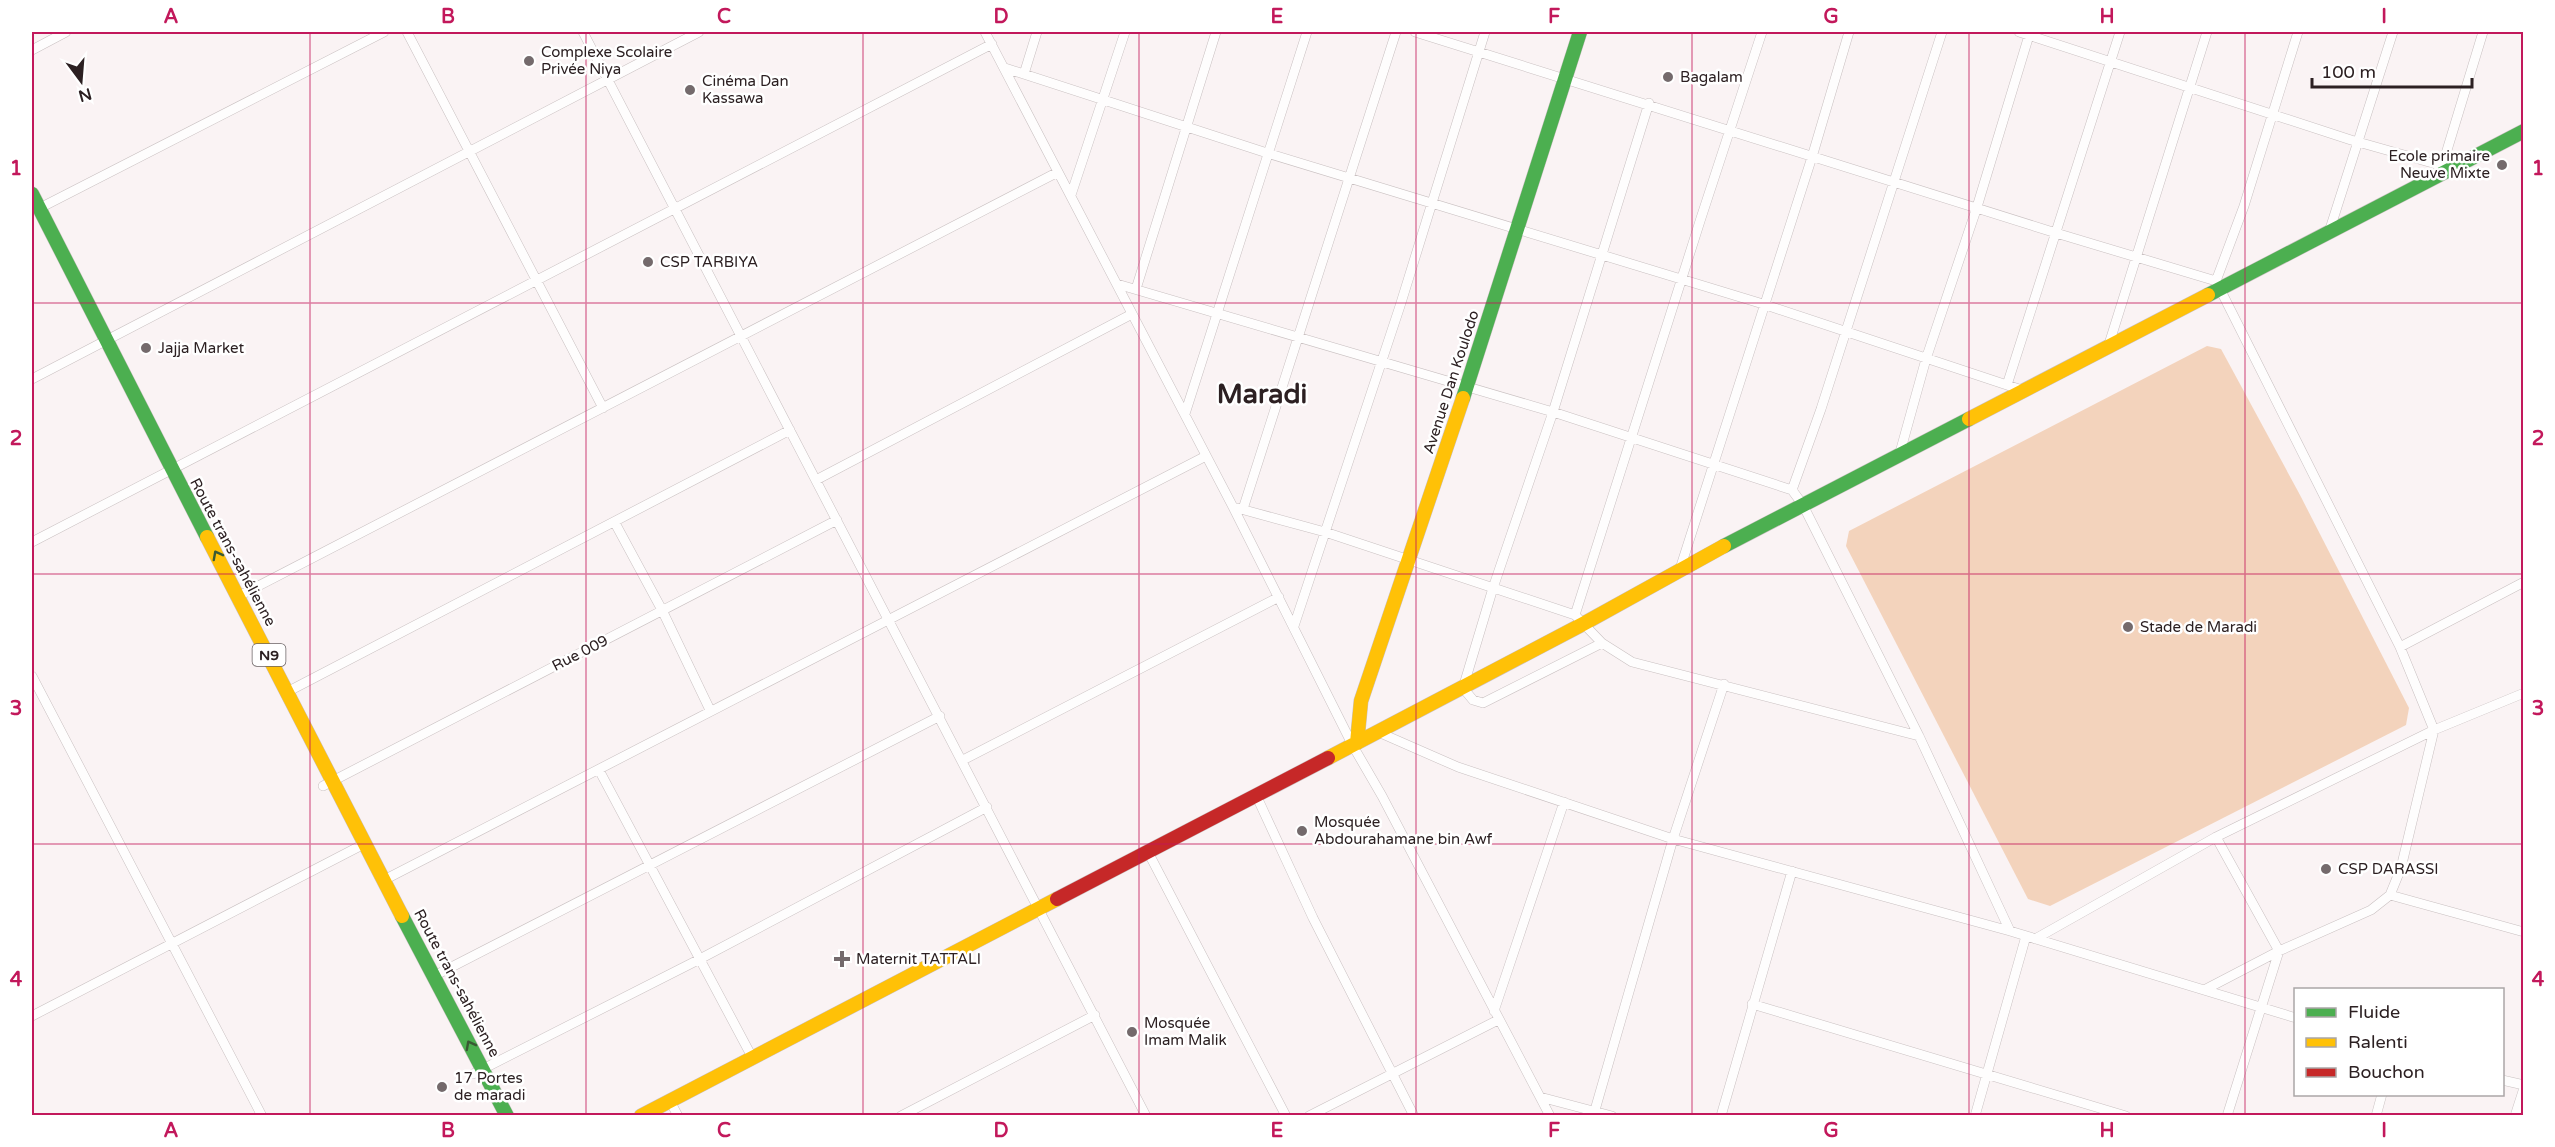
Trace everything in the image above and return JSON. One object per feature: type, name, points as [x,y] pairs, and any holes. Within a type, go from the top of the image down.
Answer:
[{"type":"main road","name":"Avenue Dan Koulodo","points":[[1355,745],[1362,701],[1467,386],[1580,32]]},
{"type":"main road","points":[[641,1116],[1355,745],[1463,688],[1579,620],[1899,456],[2218,285],[2329,232],[2441,170],[2523,131]]},
{"type":"main road","name":"Route trans-sahélienne","points":[[32,194],[34,213],[100,343],[478,1071],[507,1116]]},
{"type":"main road","name":"Route trans-sahélienne","points":[[166,471],[239,596],[287,692],[328,783]]},
{"type":"main road","name":"Route trans-sahélienne","points":[[360,846],[384,880],[434,976],[478,1071],[494,1116]]},
{"type":"street","points":[[32,50],[66,32]]},
{"type":"street","points":[[34,213],[384,32]]},
{"type":"street","points":[[407,32],[603,408]]},
{"type":"street","points":[[583,32],[963,760],[1144,1113],[1133,1116]]},
{"type":"street","points":[[32,379],[699,32]]},
{"type":"street","points":[[985,32],[1206,456],[1238,508],[1279,597],[1550,1116]]},
{"type":"street","points":[[1024,74],[1037,32]]},
{"type":"street","points":[[1071,195],[1125,32]]},
{"type":"street","points":[[1136,289],[1216,32]]},
{"type":"street","points":[[1185,414],[1215,314],[1307,32]]},
{"type":"street","points":[[1238,508],[1299,338],[1396,32]]},
{"type":"street","points":[[1415,32],[2136,256],[2218,285],[2400,647],[2434,730],[2402,868],[2390,895],[2371,910],[2279,951],[2206,989]]},
{"type":"street","points":[[1294,626],[1382,360],[1485,32]]},
{"type":"street","points":[[1579,620],[1632,438],[1762,32]]},
{"type":"street","points":[[1680,569],[1763,304],[1812,157],[1849,32]]},
{"type":"street","points":[[1792,490],[1846,332],[1942,32]]},
{"type":"street","points":[[2007,385],[2120,32]]},
{"type":"street","points":[[2109,344],[2207,32]]},
{"type":"street","points":[[2218,285],[2274,115],[2298,32]]},
{"type":"street","points":[[2329,232],[2393,32]]},
{"type":"street","points":[[1899,456],[1926,359],[1977,207],[2026,33],[2441,170],[2483,32]]},
{"type":"street","points":[[32,542],[992,44]]},
{"type":"street","points":[[1005,68],[1267,153],[1433,201],[1682,278],[2022,390]]},
{"type":"street","points":[[1602,643],[1483,703],[1473,700],[1463,688],[1492,588],[1553,412],[1649,104]]},
{"type":"street","points":[[239,596],[1058,172]]},
{"type":"street","points":[[1117,284],[1553,412],[1792,490],[1803,505],[1919,736],[2010,931]]},
{"type":"street","points":[[816,480],[1132,314]]},
{"type":"street","points":[[287,692],[790,430]]},
{"type":"street","points":[[384,880],[1206,456]]},
{"type":"street","points":[[1238,508],[1325,532],[1579,620],[1602,643],[1632,662],[1919,736]]},
{"type":"street","name":"Rue 009","points":[[328,783],[837,520]]},
{"type":"street","points":[[615,523],[662,610],[710,710]]},
{"type":"street","points":[[2400,647],[2523,582]]},
{"type":"street","points":[[963,760],[1279,597]]},
{"type":"street","points":[[32,676],[262,1116]]},
{"type":"street","points":[[1595,1110],[1673,839],[1724,684]]},
{"type":"street","points":[[1975,1116],[2031,937],[2216,837],[2434,730],[2523,693]]},
{"type":"street","points":[[434,976],[940,716]]},
{"type":"street","points":[[1378,732],[1458,767],[1673,839],[2031,937],[2294,1018]]},
{"type":"street","points":[[599,770],[698,960],[752,1057]]},
{"type":"street","points":[[1256,795],[1305,901],[1414,1116]]},
{"type":"street","points":[[1308,1116],[1392,1074],[1496,1015],[1564,802]]},
{"type":"street","points":[[478,1071],[698,960],[987,807]]},
{"type":"street","points":[[2216,837],[2279,951],[2227,1116]]},
{"type":"street","points":[[32,1016],[360,846]]},
{"type":"street","points":[[1148,852],[1286,1116]]},
{"type":"street","points":[[1721,1116],[1792,871]]},
{"type":"street","points":[[2390,895],[2523,932]]},
{"type":"street","points":[[1752,1004],[2126,1116]]},
{"type":"street","points":[[901,1116],[912,1113],[1095,1016]]},
{"type":"street","points":[[2504,1081],[2523,1087],[2515,1116]]},
{"type":"street","points":[[2376,1116],[2382,1096]]},
{"type":"street","points":[[1540,1097],[1612,1116]]},
{"type":"street","points":[[670,1101],[678,1116]]},
{"type":"shaded area","name":"Stade de Maradi","points":[[2207,346],[2221,349],[2300,495],[2409,708],[2406,725],[2050,906],[2028,899],[1846,546],[1849,531]]},
{"type":"traffic: fast","points":[[1463,398],[1580,32]]},
{"type":"traffic: fast","points":[[2208,295],[2524,131]]},
{"type":"traffic: fast","points":[[32,194],[207,537]]},
{"type":"traffic: fast","points":[[1724,546],[1969,419]]},
{"type":"traffic: fast","points":[[402,916],[507,1116]]},
{"type":"traffic: slow","points":[[1969,419],[2208,295]]},
{"type":"traffic: slow","points":[[1357,743],[1361,701],[1463,398]]},
{"type":"traffic: slow","points":[[207,537],[402,916]]},
{"type":"traffic: slow","points":[[1328,758],[1583,624],[1724,546]]},
{"type":"traffic: slow","points":[[641,1116],[1057,899]]},
{"type":"traffic: jam","points":[[1057,899],[1328,758]]},
{"type":"place","name":"Complexe Scolaire Privée Niya","points":[[529,61]]},
{"type":"place","name":"Bagalam","points":[[1668,77]]},
{"type":"place","name":"Cinéma Dan Kassawa","points":[[690,90]]},
{"type":"place","name":"Ecole primaire Neuve Mixte","points":[[2502,165]]},
{"type":"place","name":"CSP TARBIYA","points":[[648,262]]},
{"type":"place","name":"Jajja Market","points":[[146,348]]},
{"type":"place","name":"Stade de Maradi","points":[[2128,627]]},
{"type":"place","name":"Mosquée Abdourahamane bin Awf","points":[[1302,831]]},
{"type":"place","name":"CSP DARASSI","points":[[2326,869]]},
{"type":"place","name":"Maternit TATTALI","points":[[842,959]]},
{"type":"place","name":"Mosquée Imam Malik","points":[[1132,1032]]},
{"type":"place","name":"17 Portes de maradi","points":[[442,1087]]},
{"type":"district","name":"Maradi","points":[[1262,394]]}]
